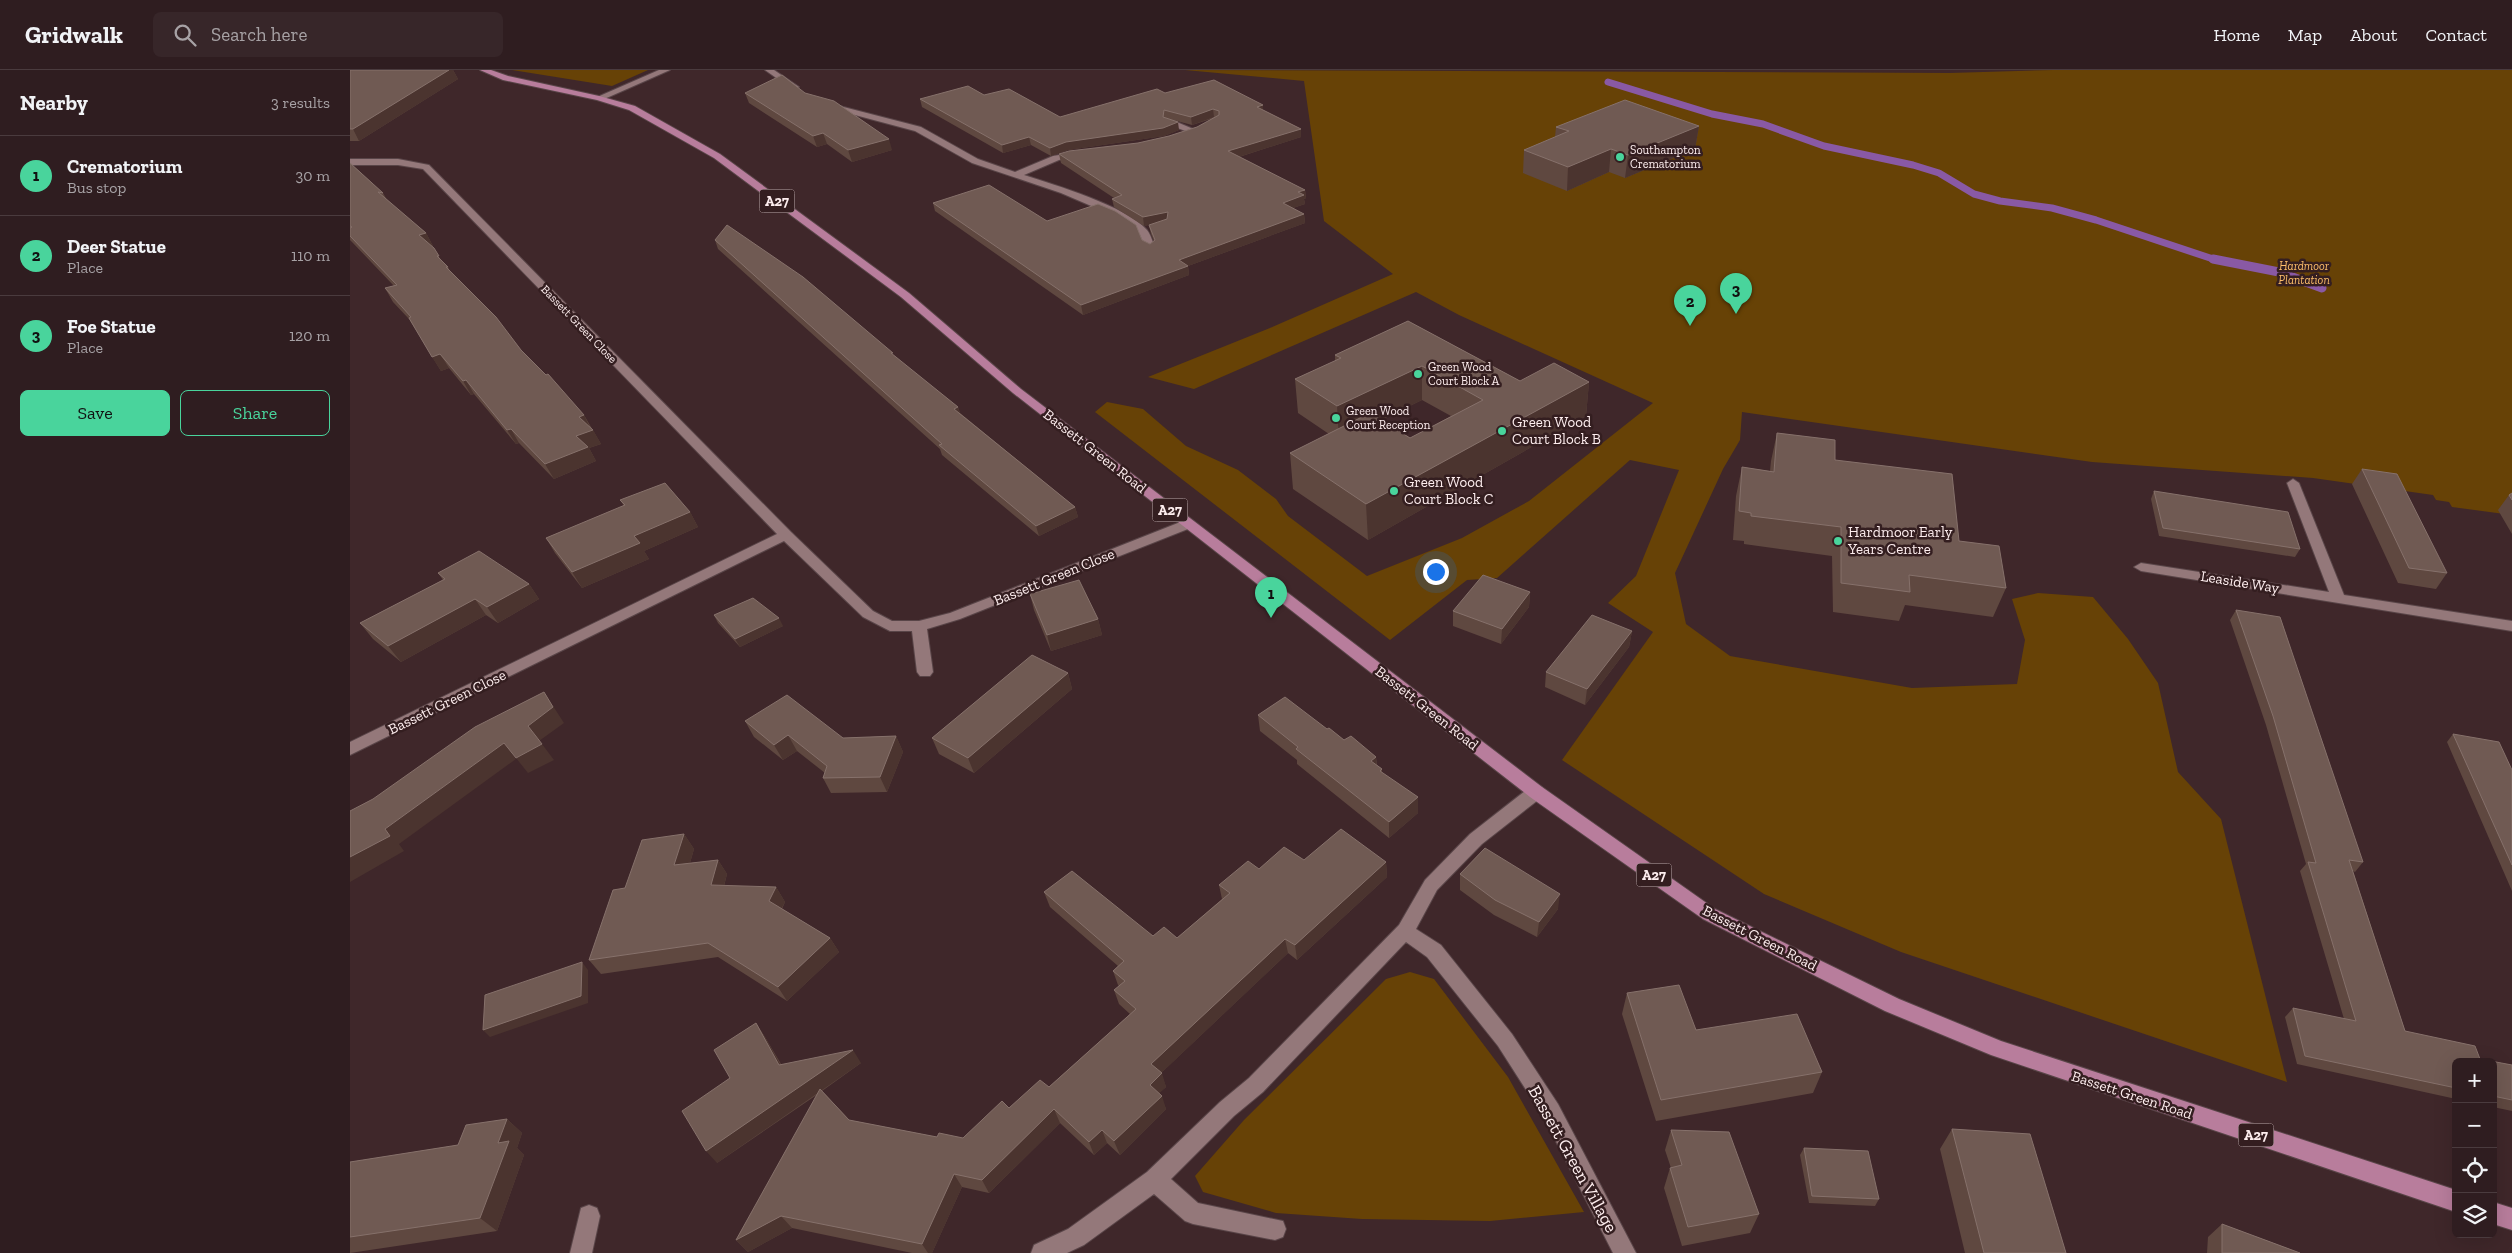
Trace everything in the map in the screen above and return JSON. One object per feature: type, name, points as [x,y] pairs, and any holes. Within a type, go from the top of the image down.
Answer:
[{"type":"main road","name":"Bassett Green Road","points":[[484,70],[506,78],[599,98],[632,108],[717,156],[905,295],[1017,390],[1536,792],[1709,914],[1892,1005],[1998,1049],[2452,1200]]},
{"type":"main road","points":[[2497,1214],[2512,1219]]},
{"type":"street","points":[[599,98],[666,70]]},
{"type":"street","points":[[769,70],[802,92]]},
{"type":"street","points":[[820,102],[918,129],[975,161],[1064,191],[1100,206],[1147,231],[1150,248]]},
{"type":"street","points":[[1169,122],[1198,129],[1176,137]]},
{"type":"street","points":[[1015,175],[1056,158],[1090,151]]},
{"type":"street","name":"Bassett Green Close","points":[[350,162],[415,163],[426,167],[786,535],[868,614],[890,626],[919,626],[956,616],[1188,524]]},
{"type":"street","points":[[2293,483],[2338,598]]},
{"type":"street","name":"Bassett Green Close","points":[[350,749],[786,535]]},
{"type":"street","name":"Leaside Way","points":[[2142,567],[2512,626]]},
{"type":"street","points":[[919,626],[925,672]]},
{"type":"street","points":[[1042,1253],[1076,1237],[1155,1180],[1227,1109],[1256,1085],[1405,931],[1431,886],[1476,839],[1536,792]]},
{"type":"street","name":"Bassett Green Village","points":[[1405,931],[1434,951],[1504,1040],[1551,1111],[1625,1253]]},
{"type":"street","points":[[1155,1180],[1193,1213],[1275,1229]]},
{"type":"street","points":[[581,1253],[589,1216]]},
{"type":"green space","points":[[512,70],[648,70],[612,86]]},
{"type":"green space","name":"Hardmoor Plantation","points":[[1185,70],[1950,73],[2053,70],[2512,70],[2512,515],[2452,507],[2449,502],[2436,500],[2433,495],[2313,478],[2092,462],[1742,412],[1740,440],[1723,469],[1675,573],[1686,624],[1730,656],[1912,688],[2017,684],[2025,640],[2012,599],[2038,593],[2093,597],[2128,639],[2158,683],[2178,772],[2221,819],[2287,1082],[1901,952],[1764,894],[1562,760],[1653,632],[1608,603],[1636,576],[1679,470],[1630,460],[1497,578],[1467,580],[1390,640],[1095,412],[1107,402],[1143,409],[1186,446],[1238,470],[1276,499],[1288,516],[1367,576],[1462,538],[1529,501],[1653,403],[1459,315],[1416,292],[1194,389],[1148,377],[1270,328],[1393,274],[1324,221],[1304,81]]},
{"type":"green space","points":[[1410,972],[1434,979],[1508,1077],[1584,1212],[1490,1221],[1362,1219],[1276,1213],[1203,1192],[1195,1176],[1244,1120],[1386,979]]},
{"type":"building","points":[[350,70],[449,70],[353,129],[350,129]]},
{"type":"building","points":[[782,75],[805,93],[834,101],[889,139],[848,150],[823,133],[813,136],[745,93]]},
{"type":"building","points":[[1214,80],[1263,105],[1257,107],[1301,129],[1228,151],[1305,190],[1298,192],[1304,195],[1283,203],[1304,214],[1179,260],[1188,266],[1081,305],[933,203],[989,185],[1047,221],[1098,204],[1115,211],[1136,225],[1142,240],[1150,244],[1155,240],[1149,225],[1167,219],[1168,212],[1143,217],[1112,199],[1122,195],[1059,154],[1069,151],[1138,143],[1169,136],[1197,127],[1219,115],[1219,111],[1213,109],[1191,117],[1164,110],[1163,117],[1178,122],[1163,128],[1066,142],[1050,148],[1029,137],[1002,145],[920,99],[968,86],[984,95],[1009,89],[1060,117],[1157,89],[1165,93]]},
{"type":"building","points":[[1625,100],[1699,126],[1628,155],[1611,149],[1568,167],[1524,150],[1569,131],[1556,127]]},
{"type":"building","points":[[350,163],[383,193],[378,192],[426,233],[419,235],[434,248],[439,256],[437,256],[448,267],[446,267],[496,317],[521,350],[546,375],[548,374],[584,415],[579,417],[593,430],[576,436],[588,447],[545,464],[511,429],[507,430],[466,380],[463,381],[440,354],[432,357],[409,318],[411,317],[385,288],[397,285],[350,236],[350,228],[352,227],[350,226]]},
{"type":"building","points":[[727,225],[803,277],[893,353],[891,353],[958,407],[954,409],[1075,507],[1036,526],[939,445],[942,444],[715,240]]},
{"type":"building","points":[[1408,321],[1520,381],[1554,363],[1589,382],[1366,504],[1290,453],[1370,413],[1410,438],[1483,400],[1422,366],[1337,406],[1295,379],[1341,358],[1335,355]]},
{"type":"building","points":[[1777,433],[1835,440],[1835,460],[1952,474],[1959,541],[1999,546],[2006,588],[1909,575],[1910,592],[1841,583],[1841,527],[1751,516],[1751,513],[1739,511],[1742,467],[1774,472]]},
{"type":"building","points":[[2362,469],[2397,474],[2447,573],[2409,568]]},
{"type":"building","points":[[665,483],[690,512],[634,536],[640,543],[572,572],[546,538],[625,505],[620,500]]},
{"type":"building","points":[[2154,491],[2288,512],[2300,549],[2163,528]]},
{"type":"building","points":[[479,551],[529,584],[487,607],[475,599],[388,646],[360,623],[445,579],[438,573]]},
{"type":"building","points":[[1483,575],[1530,592],[1502,629],[1453,611]]},
{"type":"building","points":[[1079,580],[1098,619],[1047,635],[1030,594]]},
{"type":"building","points":[[753,598],[779,618],[735,639],[714,615]]},
{"type":"building","points":[[2236,610],[2280,617],[2363,862],[2349,860],[2405,1031],[2475,1046],[2480,1058],[2452,1058],[2452,1087],[2305,1056],[2293,1008],[2356,1021],[2308,862],[2316,863],[2273,716]]},
{"type":"building","points":[[1592,615],[1632,631],[1587,689],[1546,672]]},
{"type":"building","points":[[1032,655],[1068,673],[968,758],[932,738]]},
{"type":"building","points":[[544,692],[553,707],[528,726],[542,744],[516,758],[504,743],[385,829],[390,836],[350,857],[350,811],[373,799],[475,727]]},
{"type":"building","points":[[787,695],[843,738],[896,736],[880,777],[823,778],[827,766],[788,735],[774,745],[745,721]]},
{"type":"building","points":[[1285,697],[1344,740],[1351,736],[1376,757],[1371,761],[1382,769],[1380,771],[1418,797],[1389,822],[1296,749],[1298,747],[1258,715]]},
{"type":"building","points":[[2453,734],[2499,742],[2512,770],[2512,865]]},
{"type":"building","points":[[1341,829],[1386,862],[1295,945],[1285,939],[1151,1064],[1162,1073],[1150,1085],[1162,1096],[1114,1141],[1102,1130],[1089,1142],[1054,1109],[982,1180],[954,1174],[922,1244],[781,1216],[736,1240],[820,1089],[849,1120],[937,1137],[939,1133],[963,1138],[1002,1101],[1009,1108],[1040,1080],[1049,1087],[1136,1009],[1114,990],[1125,981],[1113,971],[1124,961],[1044,892],[1072,871],[1153,936],[1164,927],[1177,938],[1230,893],[1219,885],[1248,861],[1259,869],[1284,847],[1304,860]]},
{"type":"building","points":[[684,834],[674,865],[718,860],[711,885],[776,887],[769,901],[830,938],[778,987],[708,943],[589,960],[613,890],[625,888],[642,840]]},
{"type":"building","points":[[1485,848],[1560,894],[1539,922],[1495,900],[1460,874]]},
{"type":"building","points":[[582,962],[581,996],[483,1030],[485,995]]},
{"type":"building","points":[[1679,985],[1696,1030],[1797,1014],[1822,1072],[1661,1100],[1627,993]]},
{"type":"building","points":[[756,1023],[779,1065],[853,1050],[706,1151],[682,1111],[730,1078],[714,1050]]},
{"type":"building","points":[[2497,1062],[2512,1065],[2512,1100],[2497,1097]]},
{"type":"building","points":[[507,1119],[498,1143],[509,1141],[480,1218],[350,1237],[350,1162],[458,1145],[466,1125]]},
{"type":"building","points":[[1952,1129],[2030,1134],[2066,1253],[1984,1253]]},
{"type":"building","points":[[1671,1130],[1729,1132],[1759,1214],[1688,1227],[1670,1168],[1682,1165]]},
{"type":"building","points":[[1804,1148],[1868,1151],[1879,1199],[1812,1196]]},
{"type":"building","points":[[2222,1224],[2300,1253],[2222,1253]]},
{"type":"waterway","points":[[1608,82],[1712,114],[1763,124],[1824,146],[1913,165],[1939,173],[1974,194],[2000,201],[2052,208],[2096,220],[2213,259]]},
{"type":"waterway","points":[[2213,259],[2279,272],[2322,288]]},
{"type":"place","name":"Southampton Crematorium","points":[[1620,157]]},
{"type":"place","name":"Foe Statue","points":[[1736,314]]},
{"type":"place","name":"Deer Statue","points":[[1690,326]]},
{"type":"place","name":"Green Wood Court Block A","points":[[1418,374]]},
{"type":"place","name":"Green Wood Court Reception","points":[[1336,418]]},
{"type":"place","name":"Green Wood Court Block B","points":[[1502,431]]},
{"type":"place","name":"Green Wood Court Block C","points":[[1394,491]]},
{"type":"place","name":"Hardmoor Early Years Centre","points":[[1838,541]]},
{"type":"place","name":"Crematorium","points":[[1271,618]]}]
